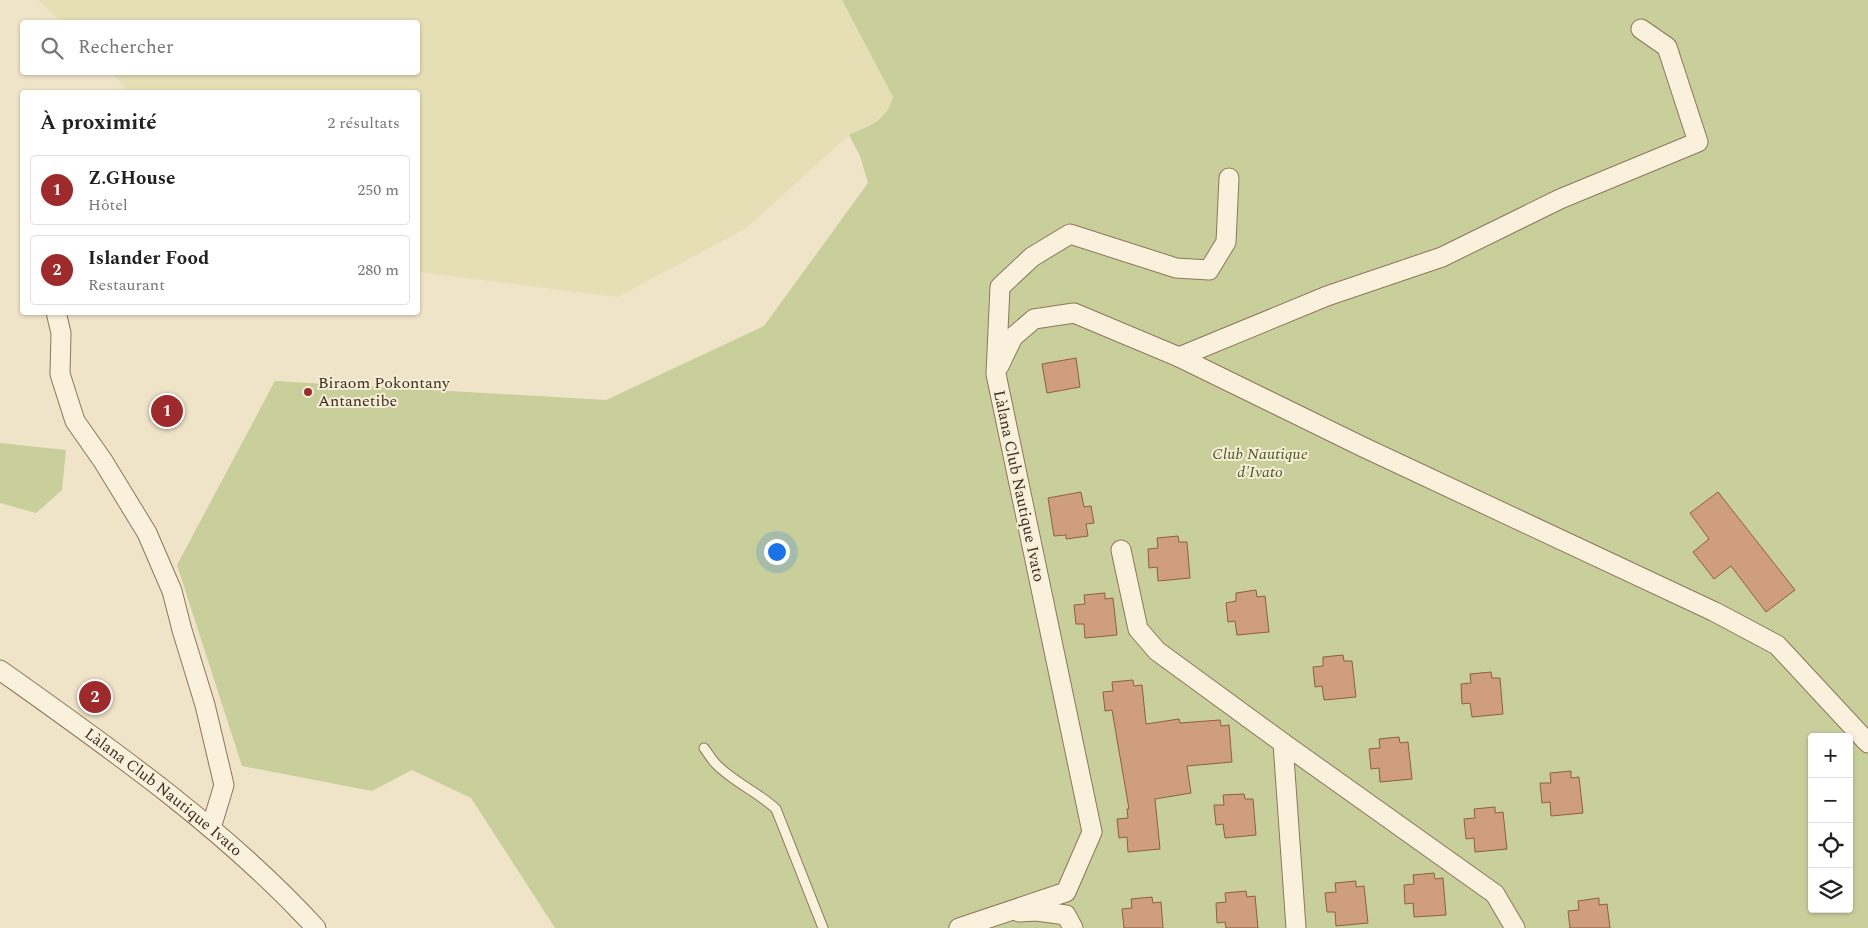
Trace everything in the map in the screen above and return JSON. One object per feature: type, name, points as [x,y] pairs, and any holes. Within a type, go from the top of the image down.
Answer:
[{"type":"street","points":[[1179,357],[1327,296],[1442,257],[1560,199],[1698,142],[1667,47],[1641,29]]},
{"type":"street","name":"Làlana Club Nautique Ivato","points":[[958,928],[1066,892],[1092,832],[996,374],[1000,287],[1032,258],[1070,234],[1176,268],[1209,270],[1226,242],[1229,178]]},
{"type":"street","points":[[996,374],[1013,337],[1034,319],[1074,313],[1179,357],[1363,447],[1664,588],[1777,645],[1868,744]]},
{"type":"street","points":[[57,315],[61,333],[60,374],[75,421],[147,533],[172,591],[182,630],[206,705],[224,785],[211,828]]},
{"type":"street","points":[[1121,550],[1138,629],[1157,651],[1495,894],[1515,928]]},
{"type":"street","name":"Làlana Club Nautique Ivato","points":[[0,670],[174,797],[285,895],[316,928]]},
{"type":"street","points":[[1283,743],[1296,928]]},
{"type":"street","points":[[1003,912],[1037,911],[1066,915],[1073,928]]},
{"type":"lane","points":[[704,748],[715,764],[766,800],[776,810],[823,928]]},
{"type":"shaded area","points":[[38,0],[842,0],[893,96],[889,110],[883,117],[849,135],[745,229],[617,297],[420,272],[420,90],[128,90],[114,75],[420,75],[420,20],[59,20]]},
{"type":"green space","name":"Club Nautique d'Ivato","points":[[842,0],[1868,0],[1868,928],[555,928],[471,798],[412,770],[372,791],[242,766],[177,565],[275,381],[606,400],[764,326],[868,183],[860,156],[849,135],[877,121],[890,105],[893,97]]},
{"type":"green space","points":[[0,443],[66,450],[62,490],[36,513],[0,503]]},
{"type":"building","points":[[1076,358],[1080,387],[1047,393],[1042,364]]},
{"type":"building","points":[[1081,492],[1084,507],[1091,506],[1094,523],[1086,524],[1088,536],[1066,539],[1066,535],[1054,536],[1048,498]]},
{"type":"building","points":[[1718,492],[1795,590],[1766,612],[1731,566],[1714,579],[1693,552],[1709,539],[1690,513]]},
{"type":"building","points":[[1178,536],[1179,542],[1187,542],[1190,578],[1158,581],[1157,567],[1149,568],[1148,549],[1158,548],[1157,538]]},
{"type":"building","points":[[1256,590],[1257,597],[1265,596],[1269,632],[1237,635],[1235,621],[1228,622],[1226,603],[1236,601],[1236,593]]},
{"type":"building","points":[[1105,593],[1105,599],[1113,598],[1117,635],[1085,638],[1084,624],[1076,624],[1074,605],[1085,604],[1084,595]]},
{"type":"building","points":[[1343,655],[1344,661],[1352,661],[1356,697],[1324,700],[1322,686],[1315,687],[1313,667],[1323,666],[1323,657]]},
{"type":"building","points":[[1491,672],[1492,678],[1500,678],[1503,714],[1472,717],[1470,703],[1462,704],[1461,684],[1471,683],[1470,674]]},
{"type":"building","points":[[1133,680],[1134,686],[1142,685],[1146,724],[1179,719],[1180,723],[1220,720],[1221,726],[1229,725],[1232,762],[1187,766],[1191,793],[1155,799],[1160,849],[1128,852],[1127,837],[1119,838],[1117,819],[1128,818],[1127,809],[1129,809],[1112,710],[1105,711],[1103,692],[1113,691],[1112,682]]},
{"type":"building","points":[[1399,737],[1400,743],[1408,742],[1412,779],[1380,782],[1379,768],[1371,769],[1369,749],[1380,748],[1379,739]]},
{"type":"building","points":[[1571,771],[1571,778],[1579,777],[1583,813],[1551,816],[1550,802],[1542,803],[1540,783],[1551,783],[1550,773]]},
{"type":"building","points":[[1244,794],[1245,799],[1253,799],[1256,835],[1225,838],[1223,824],[1216,825],[1214,805],[1224,805],[1223,795]]},
{"type":"building","points":[[1495,807],[1495,813],[1503,812],[1507,849],[1475,852],[1474,838],[1466,839],[1464,819],[1475,818],[1474,809]]},
{"type":"building","points":[[1434,873],[1435,879],[1443,878],[1446,915],[1414,917],[1413,903],[1405,904],[1404,885],[1414,884],[1413,875]]},
{"type":"building","points":[[1356,881],[1356,887],[1364,886],[1368,923],[1336,926],[1335,912],[1327,912],[1325,893],[1336,892],[1335,883]]},
{"type":"building","points":[[1246,891],[1247,897],[1255,896],[1258,928],[1226,928],[1225,922],[1217,923],[1216,903],[1226,902],[1225,893]]},
{"type":"building","points":[[1152,897],[1153,903],[1161,902],[1163,928],[1124,928],[1122,909],[1132,908],[1131,899]]},
{"type":"building","points":[[1599,898],[1599,905],[1607,904],[1610,928],[1570,928],[1568,911],[1579,910],[1578,901]]},
{"type":"place","name":"Biraom Pokontany Antanetibe","points":[[308,392]]},
{"type":"place","name":"Z.GHouse","points":[[167,411]]},
{"type":"place","name":"Islander Food","points":[[95,697]]}]
